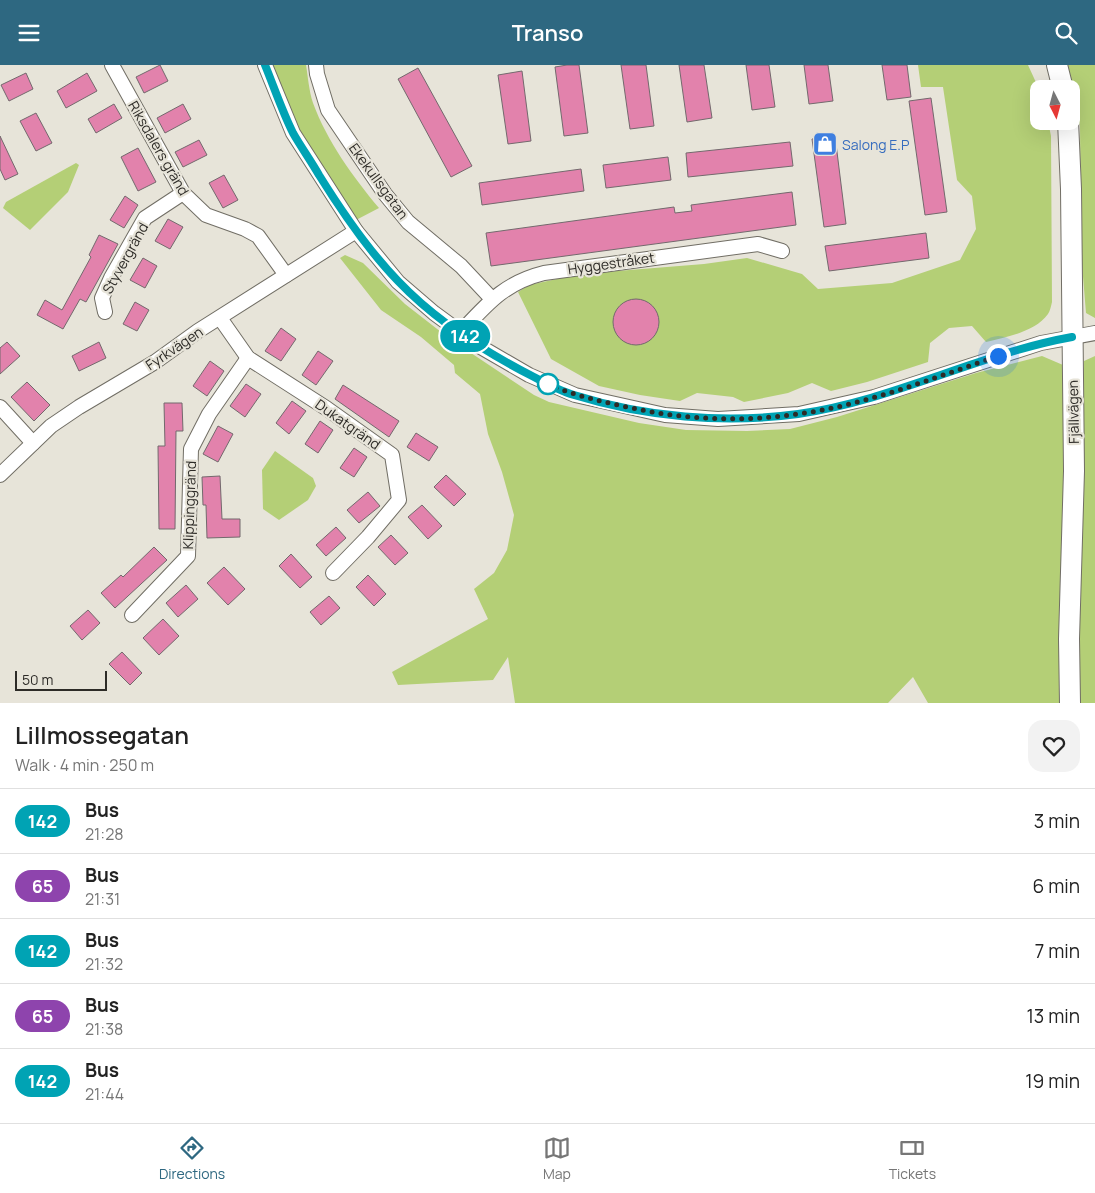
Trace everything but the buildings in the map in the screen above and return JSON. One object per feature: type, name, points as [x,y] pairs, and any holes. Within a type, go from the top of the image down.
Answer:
[{"type":"street","name":"Riksdalers gränd","points":[[112,65],[183,193],[206,215],[245,229],[258,236],[286,275]]},
{"type":"street","points":[[265,65],[293,133],[356,231],[398,282],[460,333],[513,366],[575,395],[665,415],[718,419],[799,414],[874,397],[1041,343],[1095,333]]},
{"type":"street","name":"Ekekullsgatan","points":[[316,65],[328,110],[385,194],[408,222],[461,266],[492,299]]},
{"type":"street","points":[[1057,65],[1061,80]]},
{"type":"street","name":"Fjällvägen","points":[[1068,130],[1074,471],[1069,639],[1070,703]]},
{"type":"street","name":"Styvergränd","points":[[104,312],[102,297],[146,218],[183,193]]},
{"type":"street","name":"Fyrkvägen","points":[[0,475],[51,426],[79,407],[126,381],[198,331],[356,231]]},
{"type":"street","name":"Hyggestråket","points":[[460,333],[492,299],[528,277],[562,270],[758,244],[782,251]]},
{"type":"street","name":"Dukatgränd","points":[[220,318],[248,358],[326,408],[392,455],[399,500],[368,537],[333,573]]},
{"type":"street","name":"Klippinggränd","points":[[132,615],[188,556],[191,449],[208,415],[248,358]]},
{"type":"street","points":[[0,407],[33,443]]},
{"type":"green space","points":[[271,65],[306,65],[312,98],[333,145],[350,171],[379,208],[356,220],[296,127]]},
{"type":"green space","points":[[918,65],[1028,65],[1035,80],[1030,80],[1030,130],[1050,130],[1051,136],[1052,302],[1049,313],[1036,325],[1020,333],[986,342],[972,326],[949,328],[930,343],[928,362],[867,382],[831,391],[812,383],[788,393],[744,402],[733,397],[697,393],[680,401],[599,386],[551,359],[518,292],[529,285],[580,274],[704,264],[747,258],[802,274],[818,289],[892,283],[960,260],[976,229],[972,196],[957,180],[943,87],[921,87]]},
{"type":"green space","points":[[1065,65],[1095,65],[1095,318],[1086,313],[1081,252],[1080,80],[1069,80]]},
{"type":"green space","points":[[76,163],[79,165],[68,192],[30,230],[3,208],[6,202]]},
{"type":"green space","points":[[345,255],[363,263],[405,304],[450,339],[534,395],[549,402],[639,423],[686,430],[747,431],[790,429],[837,417],[976,373],[1042,356],[1063,365],[1065,370],[1063,703],[928,703],[913,677],[888,703],[515,703],[508,657],[493,680],[398,685],[392,672],[488,619],[474,589],[494,573],[507,550],[514,515],[502,472],[488,434],[480,394],[455,373],[454,365],[421,337],[381,310],[340,258]]},
{"type":"green space","points":[[1095,356],[1095,703],[1079,703],[1077,682],[1084,361]]},
{"type":"green space","points":[[275,451],[313,478],[316,486],[308,500],[279,520],[263,509],[262,470]]},
{"type":"bus line","name":"142","points":[[265,65],[293,133],[356,231],[398,282],[434,313],[479,346],[529,375],[575,395],[665,415],[718,419],[799,414],[874,397],[1028,347],[1052,340],[1072,337]]},
{"type":"place","name":"Salong E.P","points":[[825,144]]},
{"type":"route","points":[[548,384],[575,395],[665,415],[718,419],[755,418],[799,414],[835,407],[874,397],[998,356]]}]
